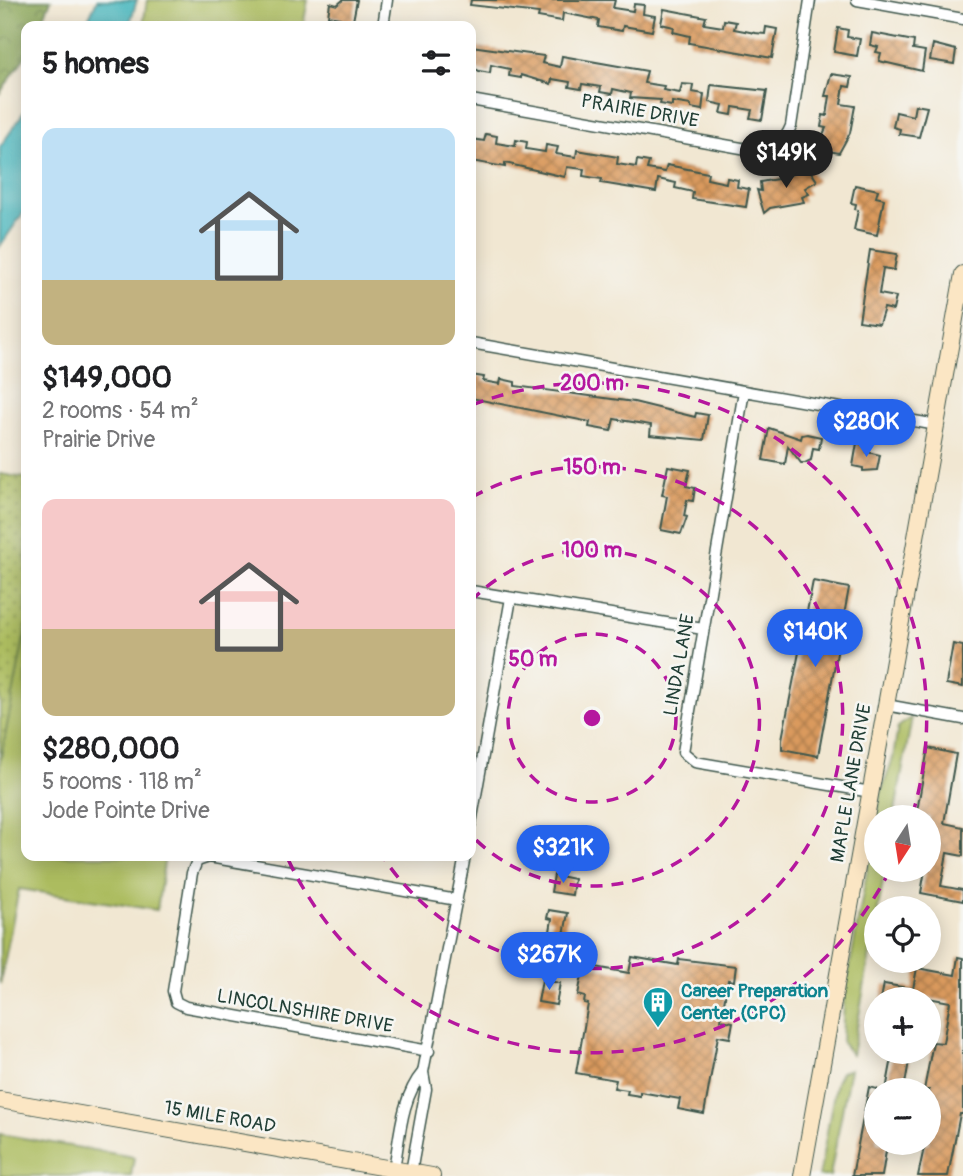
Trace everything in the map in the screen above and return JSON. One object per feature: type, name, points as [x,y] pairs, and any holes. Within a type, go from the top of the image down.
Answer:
[{"type":"street","points":[[384,21],[387,0]]},
{"type":"street","name":"PRAIRIE DRIVE","points":[[476,101],[766,150],[781,142],[791,126],[810,0]]},
{"type":"street","points":[[857,0],[963,19]]},
{"type":"street","name":"MAPLE LANE DRIVE","points":[[802,1176],[963,274]]},
{"type":"street","points":[[476,344],[937,425]]},
{"type":"street","name":"LINDA LANE","points":[[744,391],[682,745],[688,758],[871,792]]},
{"type":"street","points":[[476,592],[703,629]]},
{"type":"street","points":[[476,795],[511,598]]},
{"type":"street","points":[[886,705],[963,719]]},
{"type":"street","points":[[476,748],[484,749]]},
{"type":"street","name":"LINCOLNSHIRE DRIVE","points":[[197,861],[192,873],[173,991],[176,1002],[186,1007],[429,1051]]},
{"type":"street","name":"LINCOLNSHIRE DRIVE","points":[[232,861],[457,900]]},
{"type":"street","points":[[411,1172],[426,1089],[424,1072],[464,861]]},
{"type":"street","points":[[394,1169],[412,1085],[424,1072]]},
{"type":"street","name":"15 MILE ROAD","points":[[0,1100],[432,1176]]},
{"type":"street","points":[[404,1115],[420,1118]]},
{"type":"green space","points":[[0,0],[51,0],[42,21],[21,21],[21,62],[0,93]]},
{"type":"green space","points":[[147,0],[308,0],[304,21],[144,21]]},
{"type":"green space","points":[[0,474],[21,477],[21,654],[0,762]]},
{"type":"green space","points":[[21,654],[21,861],[164,861],[157,910],[19,889],[0,984],[0,762]]},
{"type":"green space","points":[[912,717],[896,805],[879,805],[893,758],[898,727]]},
{"type":"green space","points":[[865,882],[883,882],[880,896],[864,896],[864,973],[867,973],[852,1055],[842,1043],[844,999]]},
{"type":"green space","points":[[850,1069],[830,1176],[819,1176],[836,1082],[841,1072]]},
{"type":"green space","points":[[0,1134],[134,1157],[131,1176],[0,1176]]},
{"type":"water","points":[[97,0],[137,0],[131,21],[87,21]]},
{"type":"water","points":[[21,116],[21,216],[0,246],[0,147]]},
{"type":"building","points":[[343,0],[357,0],[353,21],[340,21],[340,18],[328,16],[330,3],[337,5]]},
{"type":"building","points":[[471,0],[615,0],[613,8],[633,11],[634,4],[644,5],[643,14],[655,16],[652,31],[623,26],[622,31],[598,27],[599,20],[563,13],[562,21],[538,17],[539,13],[470,5]]},
{"type":"building","points":[[664,9],[706,17],[704,24],[723,27],[724,20],[736,22],[734,29],[765,34],[766,27],[777,29],[772,58],[689,43],[690,36],[673,32],[674,27],[661,24]]},
{"type":"building","points":[[838,28],[848,30],[847,37],[860,39],[857,56],[834,52]]},
{"type":"building","points":[[872,33],[914,41],[913,49],[925,51],[922,71],[879,61],[881,53],[876,52],[878,47],[870,45]]},
{"type":"building","points":[[933,44],[956,50],[954,64],[930,60]]},
{"type":"building","points":[[476,47],[544,56],[542,63],[560,67],[562,56],[647,71],[644,83],[664,86],[663,90],[680,93],[682,84],[693,85],[692,92],[704,94],[702,110],[672,102],[672,106],[660,104],[661,100],[630,98],[631,93],[613,89],[612,94],[600,92],[601,87],[582,84],[581,89],[569,87],[570,82],[552,79],[551,84],[521,75],[521,78],[509,76],[510,69],[491,65],[490,73],[476,70]]},
{"type":"building","points":[[831,74],[852,77],[850,87],[844,86],[841,104],[855,106],[850,133],[839,153],[828,151],[825,159],[814,154],[826,128],[821,127],[823,115],[827,116],[830,96],[825,96]]},
{"type":"building","points":[[711,85],[767,91],[762,120],[750,118],[752,110],[733,107],[732,115],[721,113],[723,105],[709,102]]},
{"type":"building","points":[[915,105],[927,107],[919,137],[899,134],[900,129],[893,127],[896,112],[913,116]]},
{"type":"building","points":[[486,134],[497,136],[496,143],[515,146],[516,140],[527,142],[526,149],[545,152],[546,145],[558,147],[556,154],[576,157],[577,150],[618,157],[617,164],[636,167],[637,160],[649,162],[647,169],[665,172],[667,165],[708,173],[707,179],[726,183],[727,178],[738,180],[737,187],[749,189],[746,207],[692,199],[693,192],[675,188],[676,183],[658,179],[656,192],[601,183],[602,179],[583,176],[584,169],[567,167],[565,177],[505,163],[505,167],[476,162],[476,140],[484,141]]},
{"type":"building","points":[[808,167],[817,181],[805,188],[809,194],[802,197],[804,202],[770,208],[764,213],[757,190],[761,191],[760,182],[783,178]]},
{"type":"building","points":[[855,185],[878,190],[876,197],[884,199],[877,235],[854,230],[858,210],[855,209],[856,204],[851,203]]},
{"type":"building","points":[[870,250],[897,254],[894,270],[883,268],[879,294],[896,297],[893,310],[884,308],[879,324],[859,321]]},
{"type":"building","points":[[476,376],[484,377],[483,381],[500,384],[501,379],[515,382],[515,386],[634,402],[695,417],[696,413],[708,415],[704,440],[650,435],[651,425],[614,419],[611,431],[589,427],[590,422],[476,399]]},
{"type":"building","points":[[769,428],[801,439],[802,435],[807,434],[821,437],[819,449],[813,448],[811,460],[805,463],[801,463],[788,446],[785,464],[763,460]]},
{"type":"building","points":[[857,443],[868,445],[867,452],[880,455],[877,470],[863,471],[863,468],[853,466]]},
{"type":"building","points":[[668,466],[690,470],[686,486],[695,488],[693,501],[687,500],[684,516],[687,517],[681,534],[661,530],[667,496],[662,495]]},
{"type":"building","points":[[813,581],[849,588],[818,756],[782,749]]},
{"type":"building","points":[[953,644],[963,646],[963,687],[946,684]]},
{"type":"building","points":[[928,748],[956,754],[944,823],[963,827],[963,856],[947,853],[942,880],[942,805],[918,805]]},
{"type":"building","points":[[554,875],[574,879],[572,895],[551,892]]},
{"type":"building","points":[[923,882],[942,882],[941,886],[963,890],[963,901],[941,896],[921,893]]},
{"type":"building","points":[[549,910],[568,913],[562,946],[548,944],[552,919],[547,918]]},
{"type":"building","name":"Career Preparation Center (CPC)","points":[[632,957],[678,965],[679,959],[736,966],[734,981],[728,980],[721,1020],[733,1022],[730,1038],[718,1036],[704,1114],[678,1109],[680,1099],[640,1092],[640,1096],[627,1094],[628,1090],[614,1088],[616,1080],[576,1073],[588,1004],[584,1003],[585,997],[578,995],[584,965],[629,973]]},
{"type":"building","points":[[958,957],[963,958],[963,1114],[960,1114],[948,1176],[918,1176],[922,1155],[941,1155],[941,1078],[926,1078],[929,1064],[941,1064],[941,1043],[950,1002],[941,1000],[941,987],[913,987],[916,973],[955,975]]},
{"type":"building","points":[[542,980],[560,983],[556,1005],[538,1002]]},
{"type":"building","points":[[891,1064],[908,1064],[906,1078],[888,1078]]},
{"type":"building","points":[[864,1113],[864,1155],[885,1155],[882,1176],[852,1176]]},
{"type":"place","name":"Career Preparation Center (CPC)","points":[[658,1029]]}]
